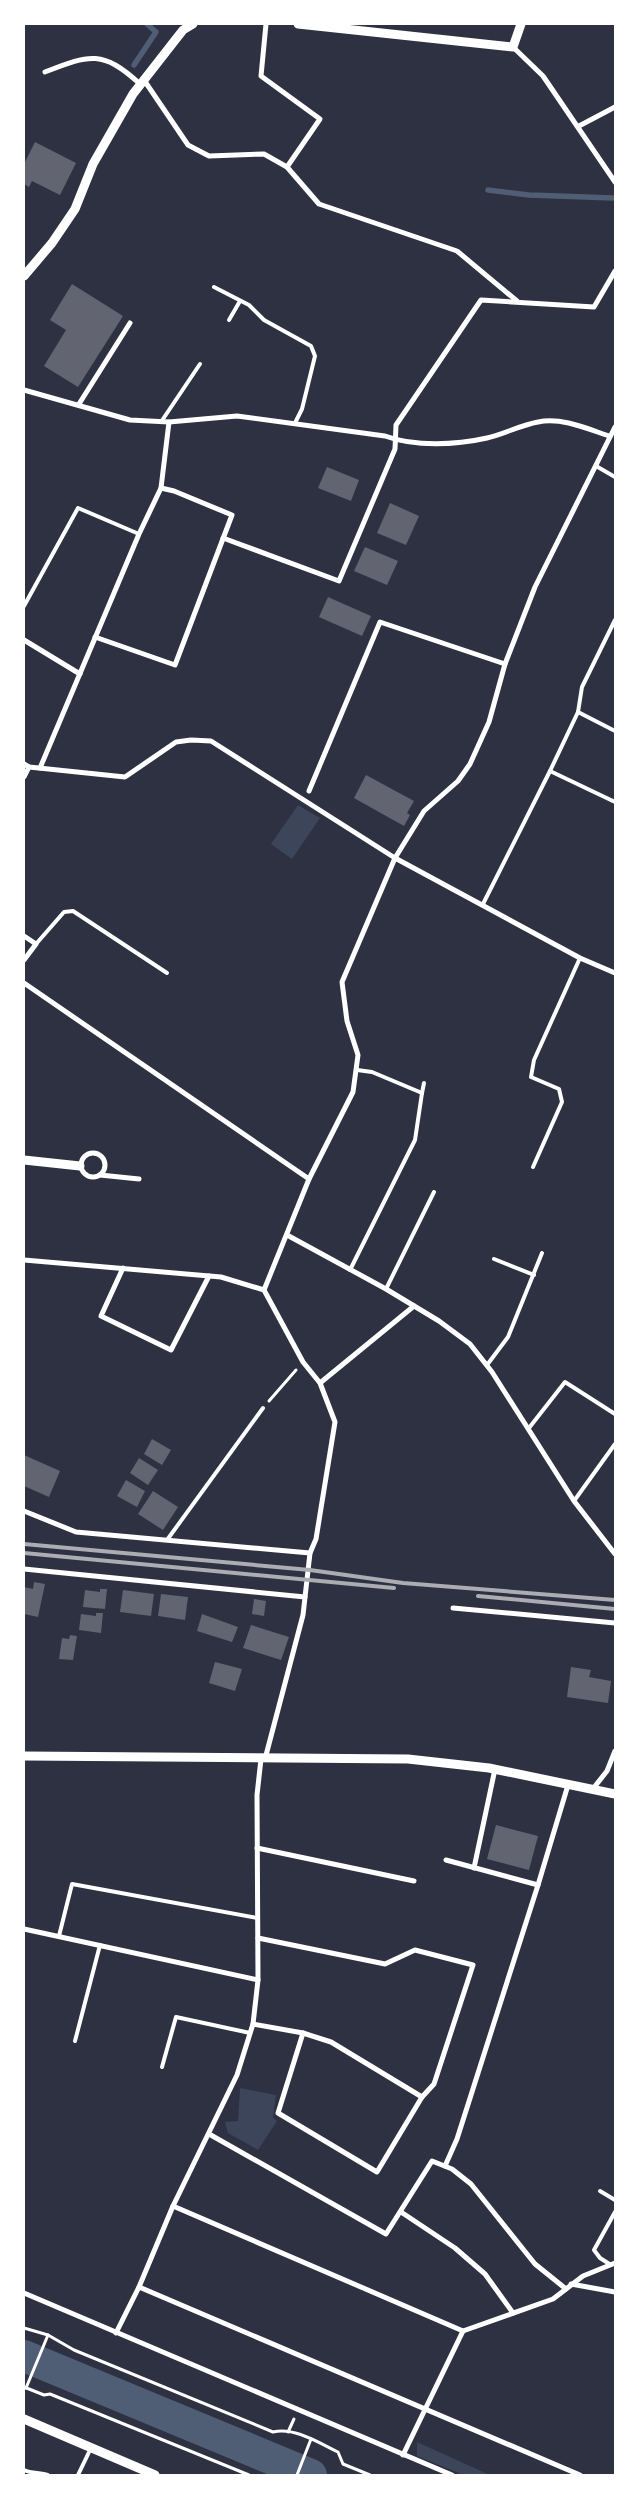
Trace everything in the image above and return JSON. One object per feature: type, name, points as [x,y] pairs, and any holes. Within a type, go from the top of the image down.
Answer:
[{"type":"street","points":[[24,276],[52,243],[75,209],[93,164],[142,81],[183,30],[192,24]]},
{"type":"street","points":[[266,24],[261,76],[320,118],[286,168]]},
{"type":"street","points":[[298,24],[513,47],[543,76],[579,126],[615,182]]},
{"type":"street","points":[[513,47],[521,24]]},
{"type":"street","points":[[45,72],[81,58],[108,60],[142,81],[188,145],[209,156],[264,154],[286,168],[319,204],[457,251],[517,301]]},
{"type":"street","points":[[579,126],[615,106]]},
{"type":"street","points":[[223,538],[339,581],[395,450],[397,440],[396,425],[482,300],[594,307],[615,271]]},
{"type":"street","points":[[79,404],[130,322]]},
{"type":"street","points":[[24,390],[79,404],[130,420],[169,422],[237,416],[385,436],[397,440],[450,443],[486,438],[540,421],[570,424],[609,436]]},
{"type":"street","points":[[40,768],[139,534],[161,488],[169,422]]},
{"type":"street","points":[[264,1290],[309,1179],[348,1106],[353,1092],[358,1055],[347,1021],[342,982],[395,858],[424,811],[458,781],[470,764],[489,722],[505,664],[535,587],[615,427]]},
{"type":"street","points":[[95,637],[175,665],[232,516],[174,491],[161,488]]},
{"type":"street","points":[[309,790],[380,622],[505,664]]},
{"type":"street","points":[[24,640],[80,674]]},
{"type":"street","points":[[24,777],[26,765],[125,778],[176,742],[190,740],[211,741],[395,858],[580,958],[615,973]]},
{"type":"street","points":[[24,936],[36,944],[24,960]]},
{"type":"street","points":[[24,983],[309,1179]]},
{"type":"street","points":[[87,1154],[99,1154],[105,1165],[100,1175],[96,1178],[88,1177],[82,1172],[80,1166],[87,1154]]},
{"type":"street","points":[[24,1160],[80,1166]]},
{"type":"street","points":[[100,1175],[139,1178]]},
{"type":"street","points":[[287,1235],[386,1289],[439,1321],[470,1344],[487,1365],[529,1428],[574,1501],[615,1554]]},
{"type":"street","points":[[24,1260],[209,1276],[233,1280],[264,1290],[303,1362],[320,1383],[332,1413],[335,1432],[316,1539],[310,1553],[306,1597],[263,1758],[257,1795],[258,1980],[253,2024],[237,2075],[116,2333]]},
{"type":"street","points":[[123,1268],[101,1316],[171,1350],[209,1276]]},
{"type":"street","points":[[320,1383],[414,1306]]},
{"type":"street","points":[[24,1511],[76,1532],[310,1553]]},
{"type":"street","points":[[24,1569],[306,1597]]},
{"type":"street","points":[[453,1608],[615,1623]]},
{"type":"street","points":[[592,1790],[607,1771],[615,1751]]},
{"type":"street","points":[[24,1756],[408,1759],[495,1770],[615,1794]]},
{"type":"street","points":[[474,1868],[495,1770]]},
{"type":"street","points":[[445,2166],[457,2139],[568,1785]]},
{"type":"street","points":[[257,1848],[414,1881]]},
{"type":"street","points":[[446,1860],[538,1885]]},
{"type":"street","points":[[24,1929],[258,1980]]},
{"type":"street","points":[[258,1938],[385,1964],[415,1950],[474,1965],[434,2084],[422,2097],[377,2172],[278,2114],[302,2033]]},
{"type":"street","points":[[253,2024],[302,2033],[331,2042],[422,2097]]},
{"type":"street","points":[[210,2134],[386,2234],[432,2161],[445,2166],[471,2184],[535,2264],[566,2289]]},
{"type":"street","points":[[174,2206],[463,2331],[553,2299],[570,2284],[583,2276],[613,2264]]},
{"type":"street","points":[[401,2212],[456,2248],[485,2274],[513,2313]]},
{"type":"street","points":[[570,2284],[615,2292]]},
{"type":"street","points":[[139,2287],[580,2475]]},
{"type":"street","points":[[24,2294],[452,2475]]},
{"type":"street","points":[[402,2455],[463,2331]]},
{"type":"street","points":[[24,2419],[155,2475]]},
{"type":"lane","points":[[214,287],[249,305],[264,320],[311,346],[315,356],[302,409],[295,423]]},
{"type":"lane","points":[[229,320],[240,301]]},
{"type":"lane","points":[[160,422],[200,364]]},
{"type":"lane","points":[[596,466],[615,477]]},
{"type":"lane","points":[[24,606],[78,508],[139,534]]},
{"type":"lane","points":[[482,904],[578,712],[582,687],[615,620]]},
{"type":"lane","points":[[578,712],[615,731]]},
{"type":"lane","points":[[550,771],[615,802]]},
{"type":"lane","points":[[36,944],[64,912],[73,911],[167,973]]},
{"type":"lane","points":[[533,1167],[562,1102],[559,1089],[531,1077],[534,1060],[580,958]]},
{"type":"lane","points":[[357,1070],[372,1072],[422,1093]]},
{"type":"lane","points":[[350,1270],[415,1140],[424,1083]]},
{"type":"lane","points":[[386,1289],[434,1192]]},
{"type":"lane","points":[[487,1365],[508,1337],[542,1253]]},
{"type":"lane","points":[[494,1259],[534,1275]]},
{"type":"lane","points":[[529,1428],[565,1382],[615,1414]]},
{"type":"lane","points":[[167,1540],[263,1408]]},
{"type":"lane","points":[[574,1501],[615,1444]]},
{"type":"lane","points":[[60,1936],[72,1884],[258,1918]]},
{"type":"lane","points":[[75,2041],[100,1946]]},
{"type":"lane","points":[[162,2066],[176,2017],[250,2033]]},
{"type":"lane","points":[[600,2191],[615,2200]]},
{"type":"lane","points":[[613,2264],[600,2258],[594,2250],[615,2212]]},
{"type":"lane","points":[[78,2475],[91,2448]]},
{"type":"lane","points":[[24,2470],[33,2474],[42,2473],[48,2475]]},
{"type":"path","points":[[263,1408],[303,1362]]},
{"type":"path","points":[[24,2328],[48,2335],[74,2350],[273,2432],[282,2430],[311,2439],[338,2452],[343,2464],[370,2475]]},
{"type":"path","points":[[48,2335],[25,2387],[44,2395],[50,2394],[249,2475]]},
{"type":"path","points":[[288,2432],[295,2414]]},
{"type":"path","points":[[297,2475],[311,2439]]},
{"type":"shaded area","points":[[298,805],[320,818],[292,859],[271,844]]},
{"type":"shaded area","points":[[240,2088],[276,2095],[273,2118],[277,2121],[258,2150],[228,2133],[225,2122],[238,2121]]},
{"type":"shaded area","points":[[417,2442],[490,2475],[464,2475],[417,2456]]},
{"type":"building","points":[[35,142],[76,163],[60,195],[32,181],[29,187],[24,184],[24,164]]},
{"type":"building","points":[[72,284],[123,316],[78,387],[44,366],[66,330],[50,320]]},
{"type":"building","points":[[327,467],[359,480],[351,501],[318,488]]},
{"type":"building","points":[[390,503],[419,516],[406,545],[377,533]]},
{"type":"building","points":[[365,547],[398,561],[387,585],[354,571]]},
{"type":"building","points":[[328,597],[371,616],[362,636],[319,617]]},
{"type":"building","points":[[366,775],[414,801],[407,813],[410,815],[404,826],[354,798]]},
{"type":"building","points":[[152,1439],[171,1450],[162,1465],[144,1454]]},
{"type":"building","points":[[24,1455],[60,1471],[49,1497],[24,1486]]},
{"type":"building","points":[[139,1458],[158,1470],[148,1485],[130,1473]]},
{"type":"building","points":[[126,1480],[145,1491],[137,1507],[117,1496]]},
{"type":"building","points":[[153,1491],[178,1507],[163,1530],[138,1514]]},
{"type":"building","points":[[34,1582],[45,1584],[38,1617],[24,1614],[24,1587],[33,1589]]},
{"type":"building","points":[[100,1589],[107,1589],[105,1609],[83,1607],[85,1590],[100,1592]]},
{"type":"building","points":[[123,1590],[154,1594],[151,1616],[120,1612]]},
{"type":"building","points":[[161,1594],[188,1597],[185,1620],[158,1616]]},
{"type":"building","points":[[254,1599],[266,1601],[264,1616],[252,1614]]},
{"type":"building","points":[[96,1613],[103,1613],[101,1633],[79,1630],[81,1614],[96,1616]]},
{"type":"building","points":[[202,1614],[238,1627],[232,1642],[197,1631]]},
{"type":"building","points":[[251,1625],[289,1637],[281,1660],[243,1648]]},
{"type":"building","points":[[70,1635],[77,1636],[73,1660],[59,1659],[62,1638],[69,1639]]},
{"type":"building","points":[[215,1662],[242,1669],[235,1691],[209,1683]]},
{"type":"building","points":[[571,1667],[591,1670],[589,1677],[611,1681],[608,1703],[567,1697]]},
{"type":"building","points":[[496,1825],[538,1836],[529,1870],[487,1859]]},
{"type":"waterway","points":[[134,65],[156,32],[147,24]]},
{"type":"waterway","points":[[488,190],[529,195],[613,198]]},
{"type":"waterway","points":[[24,2356],[311,2475]]},
{"type":"railway","points":[[24,1544],[310,1570],[403,1583],[615,1600]]},
{"type":"railway","points":[[24,1553],[394,1588]]},
{"type":"railway","points":[[478,1596],[615,1609]]}]
